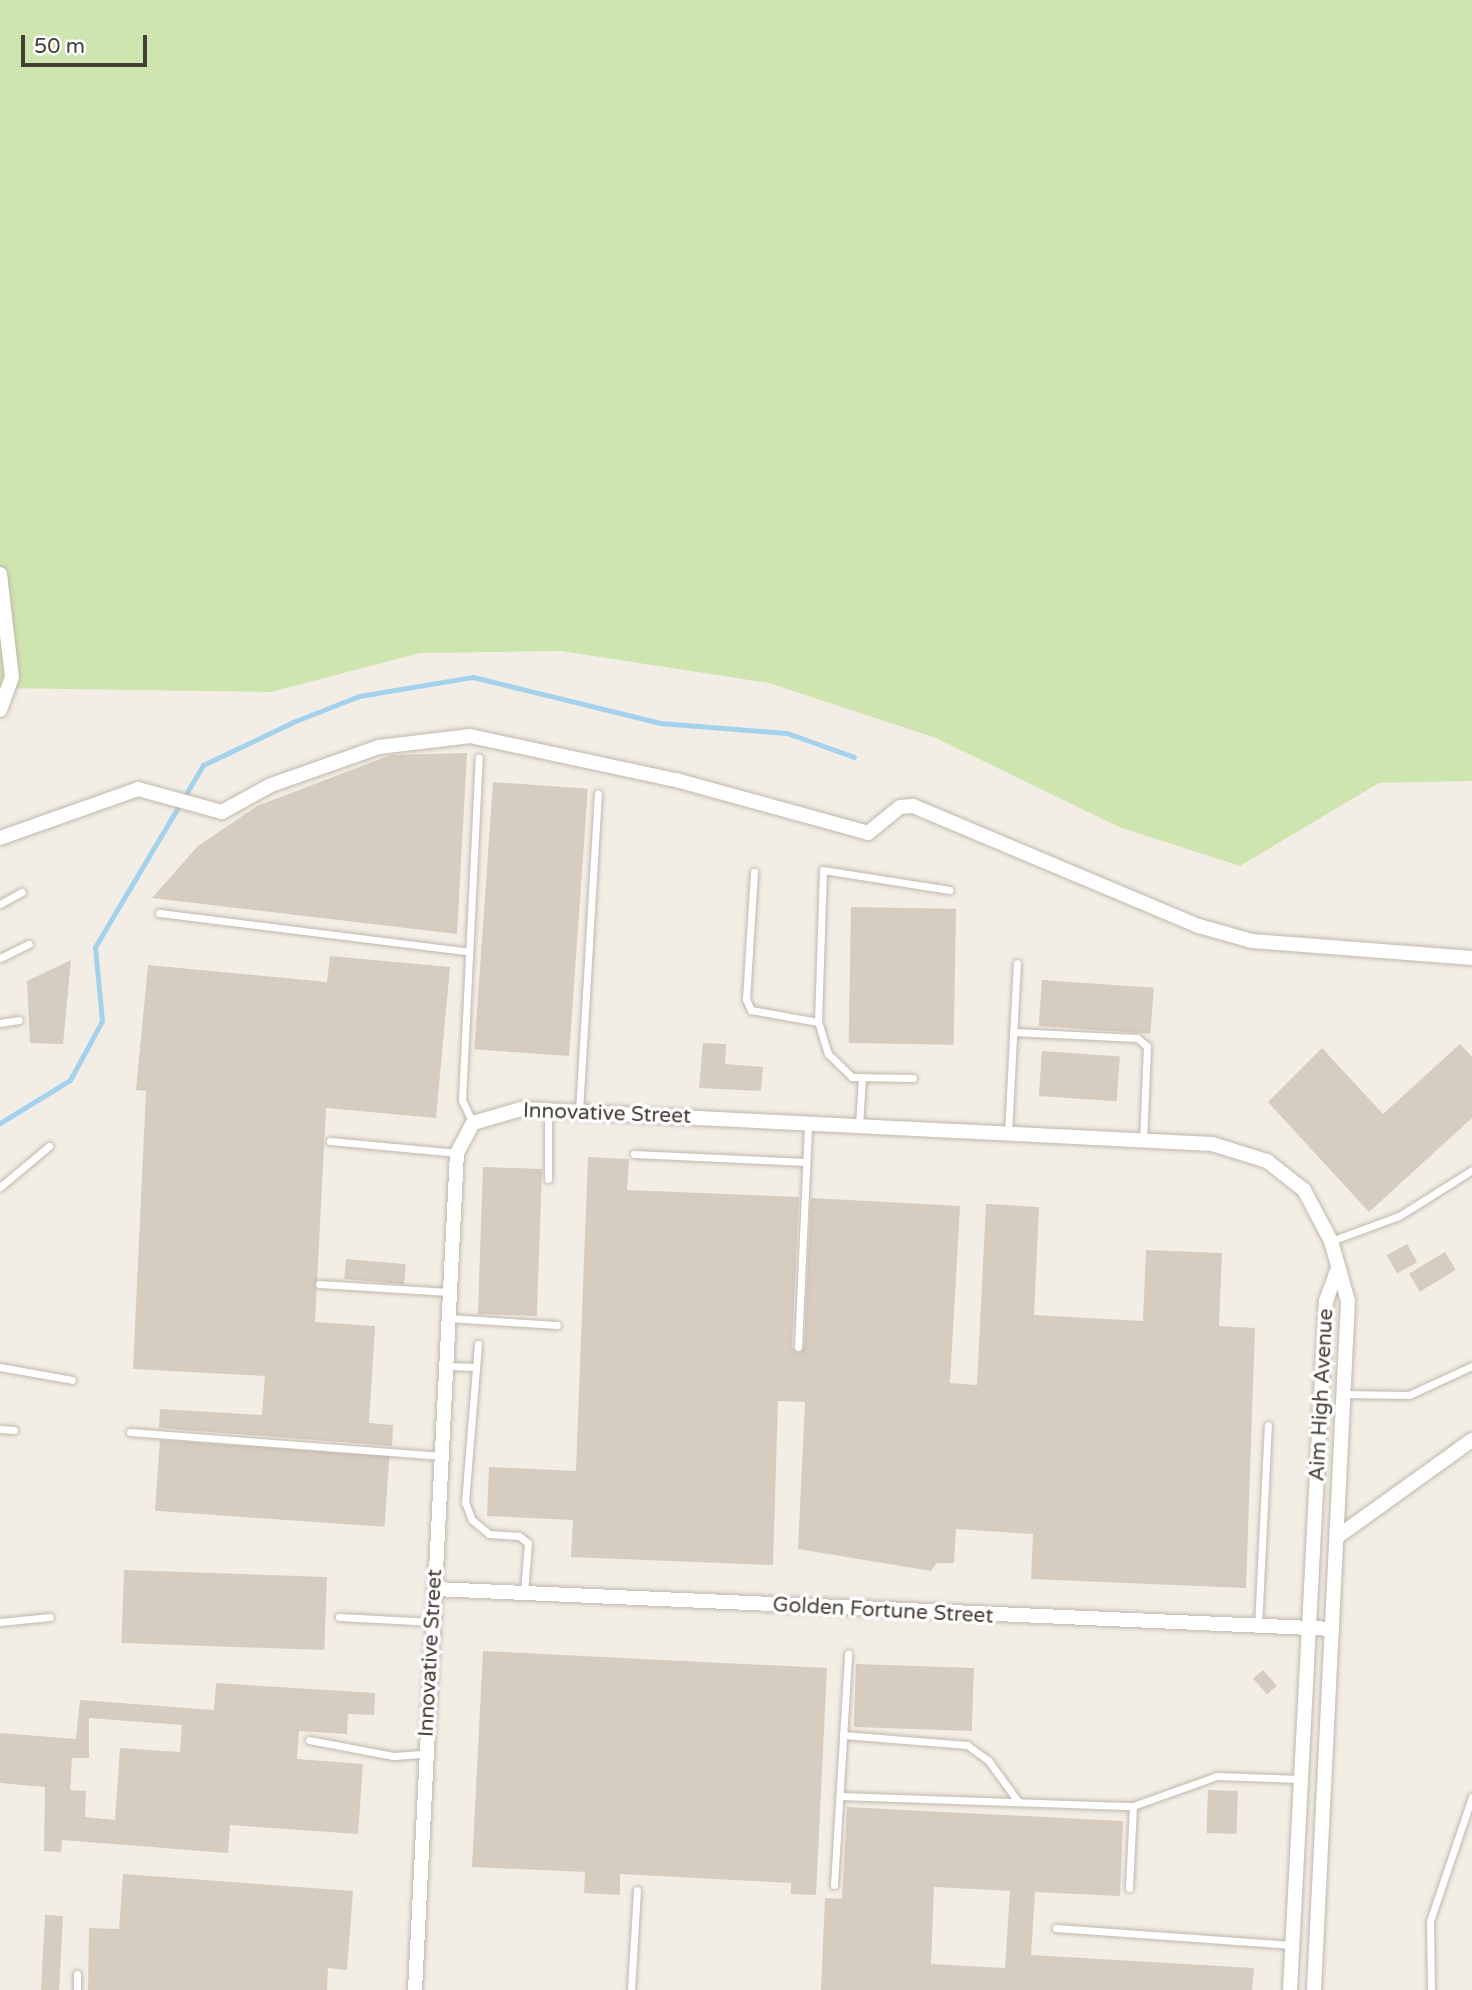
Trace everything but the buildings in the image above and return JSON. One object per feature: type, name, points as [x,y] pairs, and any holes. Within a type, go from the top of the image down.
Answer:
[{"type":"street","points":[[0,574],[12,677],[0,710]]},
{"type":"street","points":[[0,838],[138,789],[170,796],[213,811],[379,747],[470,736],[676,780],[868,833],[900,807],[914,806],[1199,926],[1252,941],[1472,958]]},
{"type":"street","name":"Innovative Street","points":[[415,1990],[457,1153],[473,1123],[522,1109],[1213,1144],[1267,1161],[1304,1190],[1331,1241],[1337,1270]]},
{"type":"street","name":"Aim High Avenue","points":[[1314,1990],[1348,1301],[1337,1270]]},
{"type":"street","name":"Aim High Avenue","points":[[1290,1990],[1326,1301],[1337,1270]]},
{"type":"street","points":[[1337,1538],[1472,1440]]},
{"type":"street","name":"Golden Fortune Street","points":[[435,1589],[1258,1628],[1332,1629]]},
{"type":"lane","points":[[473,1123],[462,1100],[466,951],[479,757]]},
{"type":"lane","points":[[579,1112],[598,794]]},
{"type":"lane","points":[[913,1078],[862,1077],[836,1064],[818,1022],[823,870],[949,890]]},
{"type":"lane","points":[[754,872],[746,999],[751,1010],[818,1022]]},
{"type":"lane","points":[[0,904],[22,892]]},
{"type":"lane","points":[[159,913],[466,951]]},
{"type":"lane","points":[[0,958],[29,944]]},
{"type":"lane","points":[[1008,1133],[1017,963]]},
{"type":"lane","points":[[0,1023],[19,1020]]},
{"type":"lane","points":[[1013,1032],[1137,1038],[1147,1046],[1143,1140]]},
{"type":"lane","points":[[859,1126],[862,1077]]},
{"type":"lane","points":[[548,1110],[548,1179]]},
{"type":"lane","points":[[798,1347],[808,1124]]},
{"type":"lane","points":[[330,1141],[457,1153]]},
{"type":"lane","points":[[0,1187],[49,1146]]},
{"type":"lane","points":[[634,1154],[806,1162]]},
{"type":"lane","points":[[1331,1241],[1399,1216],[1472,1170]]},
{"type":"lane","points":[[319,1284],[449,1292]]},
{"type":"lane","points":[[448,1318],[557,1325]]},
{"type":"lane","points":[[478,1344],[466,1502],[472,1520],[489,1534],[519,1536],[528,1543],[524,1593]]},
{"type":"lane","points":[[445,1366],[476,1367]]},
{"type":"lane","points":[[1344,1394],[1409,1395],[1472,1366]]},
{"type":"lane","points":[[0,1367],[72,1380]]},
{"type":"lane","points":[[1258,1628],[1268,1425]]},
{"type":"lane","points":[[0,1429],[14,1430]]},
{"type":"lane","points":[[130,1432],[442,1456]]},
{"type":"lane","points":[[0,1622],[50,1617]]},
{"type":"lane","points":[[339,1617],[433,1622]]},
{"type":"lane","points":[[834,1885],[848,1653]]},
{"type":"lane","points":[[843,1735],[967,1745],[989,1760],[1017,1800]]},
{"type":"lane","points":[[309,1740],[394,1756],[425,1754]]},
{"type":"lane","points":[[839,1796],[1133,1806],[1217,1776],[1300,1779]]},
{"type":"lane","points":[[1431,1990],[1430,1921],[1472,1797]]},
{"type":"lane","points":[[1129,1888],[1133,1806]]},
{"type":"lane","points":[[631,1990],[637,1890]]},
{"type":"lane","points":[[1056,1928],[1292,1945]]},
{"type":"lane","points":[[77,1974],[77,1990]]},
{"type":"green space","points":[[0,0],[1472,0],[1472,781],[1379,783],[1240,866],[1119,827],[936,738],[769,683],[561,651],[420,653],[271,692],[0,688]]},
{"type":"waterway","points":[[0,1123],[70,1080],[102,1021],[95,947],[203,765],[293,722],[359,696],[473,677],[660,723],[787,733],[854,757]]}]
